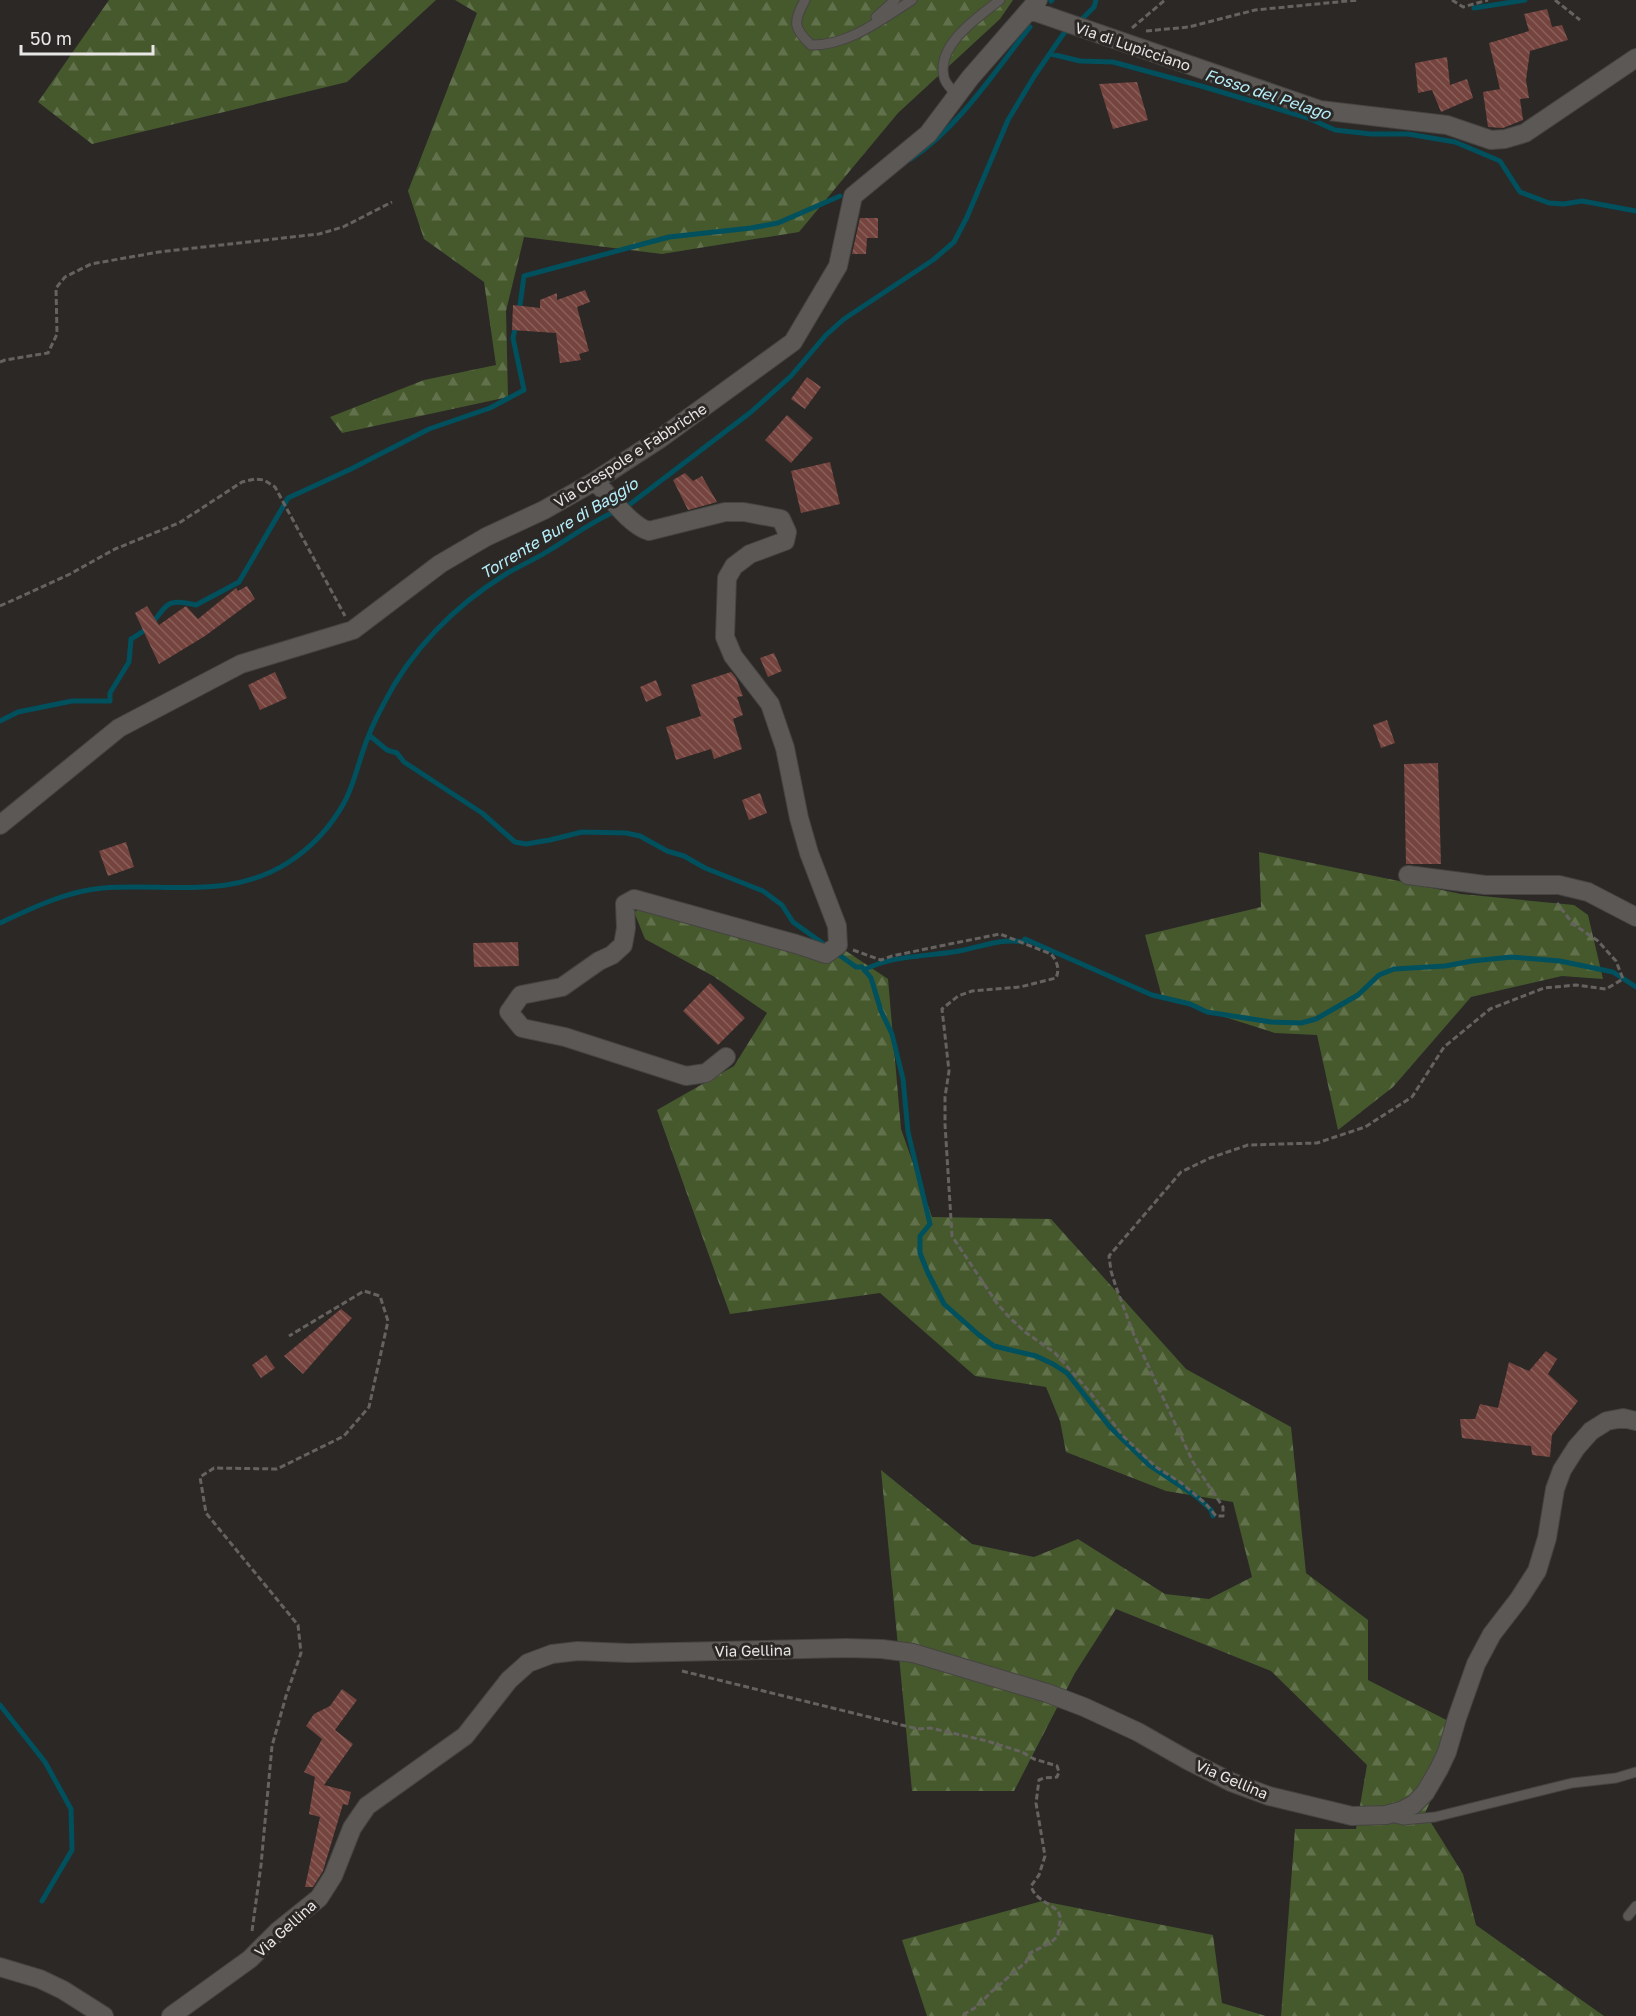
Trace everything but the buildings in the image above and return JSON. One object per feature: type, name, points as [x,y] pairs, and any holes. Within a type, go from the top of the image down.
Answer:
[{"type":"street","name":"Via Crespole e Fabbriche","points":[[1,824],[119,728],[241,664],[353,630],[456,553],[599,485],[793,342],[838,266],[853,196],[928,134],[970,78],[1034,5]]},
{"type":"street","name":"Via di Lupicciano","points":[[1034,5],[1050,17],[1320,110],[1447,125],[1491,140],[1505,139],[1525,133],[1636,58]]},
{"type":"street","points":[[599,485],[643,530],[657,531],[726,513],[744,512],[781,519],[788,532],[785,541],[750,554],[734,566],[727,578],[725,637],[733,656],[770,704],[784,748],[809,853],[837,926],[838,945],[826,954],[634,899],[625,904],[626,928],[623,945],[612,956],[599,961],[562,987],[521,994],[509,1012],[522,1028],[565,1037],[686,1076],[706,1073],[726,1057]]},
{"type":"street","points":[[1408,875],[1485,885],[1559,885],[1588,892],[1636,917]]},
{"type":"street","name":"Via Gellina","points":[[171,2016],[250,1959],[278,1931],[319,1898],[333,1876],[352,1828],[367,1806],[465,1736],[509,1680],[528,1663],[552,1654],[578,1651],[629,1653],[846,1648],[914,1653],[1047,1693],[1084,1707],[1138,1732],[1231,1782],[1269,1796],[1352,1816],[1386,1815],[1413,1805],[1425,1793],[1447,1752],[1476,1664],[1491,1634],[1519,1599],[1537,1571],[1547,1538],[1555,1489],[1562,1470],[1575,1448],[1591,1431],[1607,1421],[1623,1418],[1636,1420]]},
{"type":"street","points":[[0,1967],[40,1978],[104,2016]]},
{"type":"lane","points":[[805,0],[796,22],[799,34],[811,45],[826,46],[859,33],[912,0]]},
{"type":"lane","points":[[859,33],[895,0]]},
{"type":"lane","points":[[957,96],[944,79],[942,63],[964,29],[999,0]]},
{"type":"lane","points":[[1386,1815],[1402,1820],[1436,1817],[1572,1783],[1616,1778],[1636,1772]]},
{"type":"lane","points":[[1628,1916],[1636,1906]]},
{"type":"path","points":[[1165,0],[1126,33],[1189,27],[1255,10],[1358,0]]},
{"type":"path","points":[[1452,0],[1463,6],[1488,0]]},
{"type":"path","points":[[1555,0],[1580,20]]},
{"type":"path","points":[[0,362],[48,353],[57,334],[56,288],[64,277],[91,264],[159,252],[319,234],[343,227],[392,202]]},
{"type":"path","points":[[0,606],[70,574],[115,549],[179,523],[242,482],[255,479],[264,480],[275,488],[353,630]]},
{"type":"path","points":[[838,945],[881,960],[940,945],[1000,934],[1051,954],[1056,960],[1058,972],[1056,978],[1020,987],[972,991],[958,996],[942,1009],[949,1071],[945,1097],[945,1124],[952,1236],[996,1302],[1025,1332],[1055,1353],[1089,1391],[1123,1436],[1156,1467],[1180,1482],[1205,1503],[1216,1516],[1223,1516],[1223,1507],[1193,1462],[1134,1335],[1111,1271],[1109,1256],[1181,1172],[1210,1158],[1248,1145],[1317,1143],[1365,1127],[1412,1097],[1444,1047],[1490,1009],[1544,988],[1576,985],[1606,988],[1623,980],[1616,961],[1598,941],[1573,924],[1557,904],[1559,885]]},
{"type":"path","points":[[250,1959],[272,1746],[301,1653],[298,1625],[206,1513],[200,1477],[214,1468],[277,1469],[344,1436],[369,1407],[388,1321],[380,1296],[364,1291],[289,1336]]},
{"type":"path","points":[[672,1668],[918,1729],[930,1728],[987,1741],[1057,1766],[1059,1772],[1057,1777],[1039,1780],[1037,1787],[1036,1803],[1045,1856],[1039,1875],[1031,1886],[1033,1893],[1042,1901],[1056,1908],[1060,1916],[1058,1936],[1050,1943],[1030,1953],[1026,1962],[978,2006],[961,2016]]},
{"type":"green space","points":[[109,0],[436,0],[347,82],[92,144],[38,102]]},
{"type":"green space","points":[[455,0],[1013,0],[1000,19],[898,113],[799,232],[662,254],[524,237],[506,311],[508,397],[342,433],[330,417],[424,380],[496,365],[484,282],[424,239],[408,191],[477,13]]},
{"type":"green space","points":[[1259,852],[1461,894],[1574,905],[1588,915],[1603,979],[1562,976],[1471,997],[1393,1087],[1338,1130],[1317,1035],[1275,1033],[1162,997],[1145,935],[1261,907]]},
{"type":"green space","points":[[653,902],[739,918],[846,951],[888,979],[901,1129],[932,1217],[1051,1219],[1186,1369],[1291,1427],[1306,1573],[1368,1620],[1368,1680],[1464,1729],[1425,1813],[1463,1874],[1476,1925],[1604,2016],[1281,2016],[1295,1829],[1356,1829],[1367,1765],[1271,1671],[1116,1609],[1075,1673],[1014,1791],[912,1791],[881,1470],[972,1544],[1034,1557],[1078,1539],[1165,1594],[1209,1599],[1252,1577],[1233,1502],[1166,1491],[1066,1452],[1060,1421],[1046,1387],[975,1376],[880,1293],[730,1314],[657,1110],[734,1066],[767,1013],[713,976],[645,939],[634,912]]},
{"type":"green space","points":[[1042,1901],[1213,1935],[1222,2003],[1266,2016],[927,2016],[902,1940]]},
{"type":"waterway","name":"Torrente Bure di Baggio","points":[[1079,22],[1094,7],[1096,0]]},
{"type":"waterway","points":[[1474,8],[1525,0]]},
{"type":"waterway","points":[[911,159],[929,146],[961,115],[1030,27]]},
{"type":"waterway","name":"Torrente Bure di Baggio","points":[[625,508],[751,412],[791,376],[826,335],[844,319],[933,260],[954,242],[1008,120],[1035,75],[1069,29]]},
{"type":"waterway","name":"Fosso del Pelago","points":[[1051,54],[1080,61],[1113,62],[1308,118],[1335,130],[1371,134],[1408,134],[1455,142],[1500,161],[1520,192],[1549,203],[1564,204],[1582,201],[1636,211]]},
{"type":"waterway","points":[[519,312],[524,276],[669,237],[778,223],[840,196]]},
{"type":"waterway","points":[[0,721],[18,712],[72,701],[110,701],[110,693],[129,662],[131,639],[154,621],[171,603],[196,605],[239,582],[288,498],[429,429],[490,408],[524,390],[513,338],[516,324]]},
{"type":"waterway","name":"Torrente Bure di Baggio","points":[[0,923],[50,901],[90,890],[127,887],[221,886],[267,874],[289,862],[313,843],[339,812],[350,791],[367,739],[383,705],[406,666],[435,631],[469,600],[506,574],[616,511]]},
{"type":"waterway","points":[[369,735],[387,750],[397,753],[404,762],[482,813],[515,842],[526,844],[582,832],[626,833],[640,836],[705,868],[763,891],[782,905],[793,922],[856,967],[862,967],[871,978],[881,1011],[892,1034],[903,1079],[908,1132],[930,1224],[920,1236],[920,1253],[944,1304],[994,1346],[1036,1356],[1067,1373],[1110,1427],[1149,1465],[1197,1497],[1211,1510],[1213,1516]]},
{"type":"waterway","points":[[864,970],[900,958],[964,950],[1001,942],[1023,942],[1025,939],[1152,995],[1190,1004],[1207,1012],[1271,1022],[1301,1023],[1316,1019],[1358,995],[1379,975],[1394,969],[1445,966],[1512,957],[1560,961],[1613,972],[1636,987]]},
{"type":"waterway","points":[[0,1705],[45,1762],[71,1809],[72,1850],[42,1901]]}]
